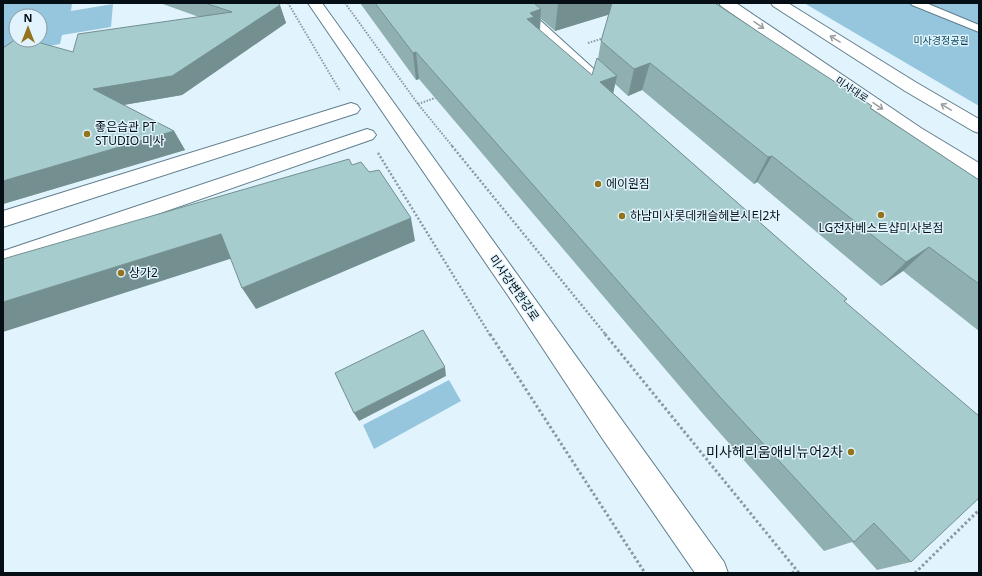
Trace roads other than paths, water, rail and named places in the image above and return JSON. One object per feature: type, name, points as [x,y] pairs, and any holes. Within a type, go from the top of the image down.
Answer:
[{"type":"street","name":"미사강변한강로","points":[[315,3],[713,573]]},
{"type":"street","points":[[513,3],[601,84]]},
{"type":"street","name":"미사대로","points":[[726,3],[909,127],[979,172]]},
{"type":"street","points":[[778,3],[979,128]]},
{"type":"street","points":[[3,219],[351,110]]},
{"type":"street","points":[[3,260],[367,135]]},
{"type":"lane","points":[[916,3],[979,29]]},
{"type":"place","name":"좋은습관 PT STUDIO 미사","points":[[87,134]]},
{"type":"place","name":"에이원짐","points":[[598,184]]},
{"type":"place","name":"LG전자베스트샵미사본점","points":[[881,215]]},
{"type":"place","name":"하남미사롯데캐슬헤븐시티2차","points":[[622,216]]},
{"type":"place","name":"상가2","points":[[121,273]]},
{"type":"place","name":"미사헤리움애비뉴어2차","points":[[851,452]]},
{"type":"park label","name":"미사경정공원","points":[[941,40]]}]
